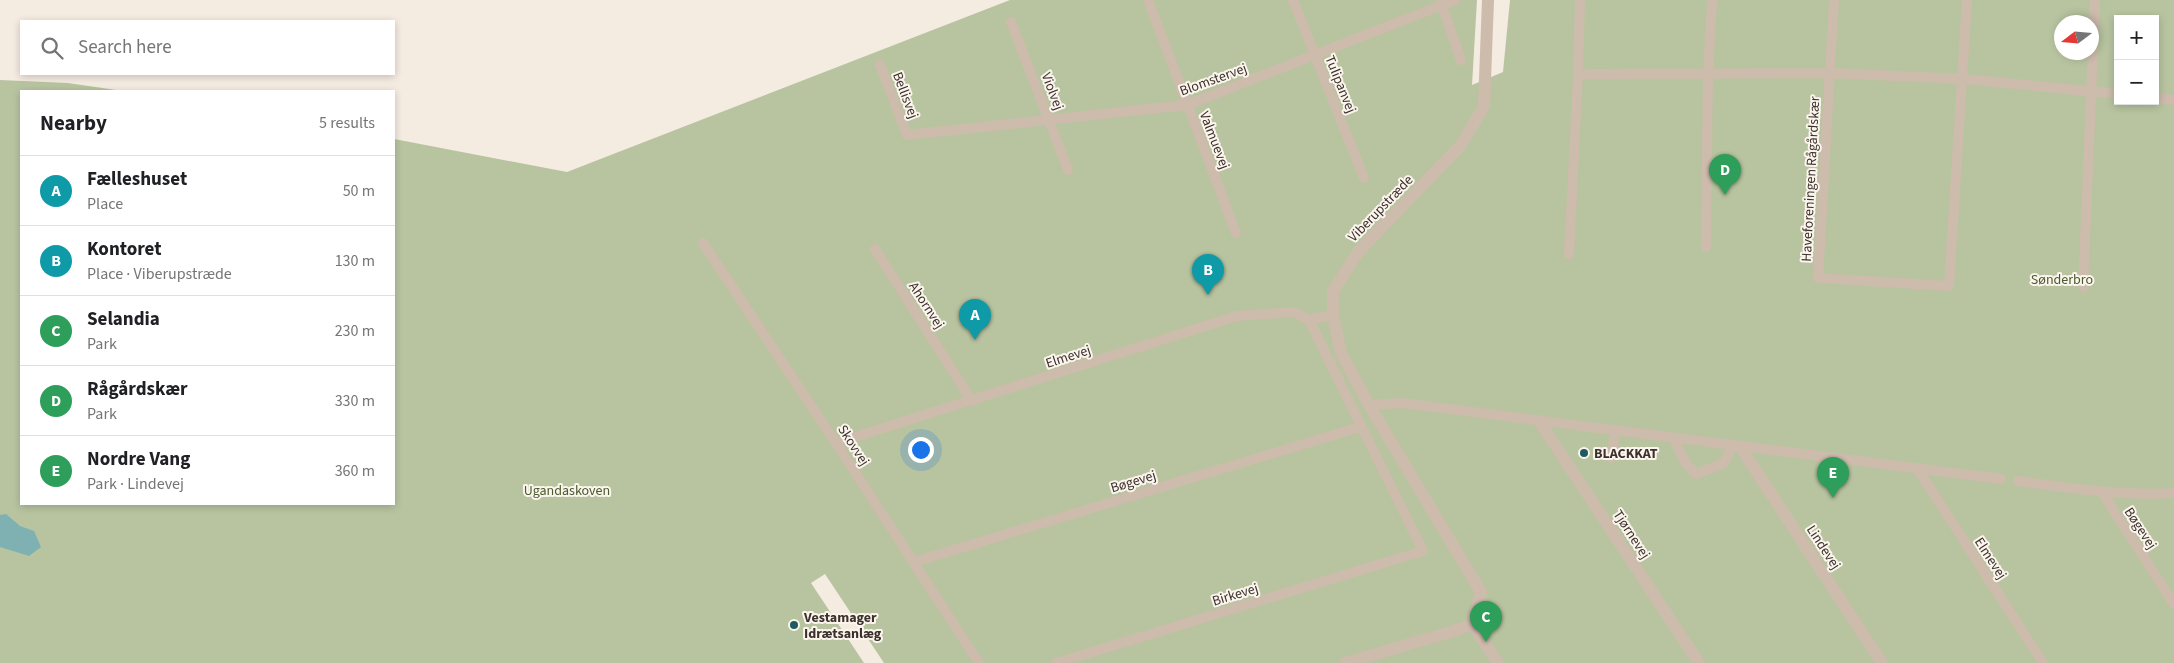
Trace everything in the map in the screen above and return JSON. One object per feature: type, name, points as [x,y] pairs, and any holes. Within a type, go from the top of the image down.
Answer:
[{"type":"street","name":"Viberupstræde","points":[[1472,624],[1481,592],[1369,405],[1341,353],[1333,315],[1333,291],[1359,251],[1461,146],[1484,106],[1488,0]]},
{"type":"street","name":"Tjørnevej","points":[[1539,421],[1699,663]]},
{"type":"street","name":"Lindevej","points":[[1736,447],[1882,663]]},
{"type":"street","points":[[1345,663],[1472,624],[1498,663]]},
{"type":"lane","name":"Valmuevej","points":[[1148,0],[1236,233]]},
{"type":"lane","name":"Tulipanvej","points":[[1293,0],[1364,178]]},
{"type":"lane","name":"Blomstervej","points":[[907,134],[1188,105],[1441,3],[1454,0]]},
{"type":"lane","points":[[1569,254],[1580,0]]},
{"type":"lane","points":[[1706,247],[1708,73],[1712,0]]},
{"type":"lane","name":"Haveforeningen Rågårdskær","points":[[1834,0],[1818,278],[1949,286],[1964,79],[1967,0]]},
{"type":"lane","points":[[2083,287],[2095,0]]},
{"type":"lane","points":[[1441,3],[1461,60]]},
{"type":"lane","name":"Violvej","points":[[1011,22],[1068,170]]},
{"type":"lane","name":"Bellisvej","points":[[880,65],[907,134]]},
{"type":"lane","points":[[1578,74],[1829,73],[1964,79],[2114,94]]},
{"type":"lane","points":[[2159,98],[2174,100]]},
{"type":"lane","name":"Skovvej","points":[[703,243],[979,663]]},
{"type":"lane","name":"Ahornvej","points":[[875,249],[972,401]]},
{"type":"lane","name":"Elmevej","points":[[836,443],[1237,316],[1294,312],[1309,320]]},
{"type":"lane","points":[[1333,315],[1309,320],[1360,427]]},
{"type":"lane","points":[[1369,405],[1401,403],[1736,447],[2001,479]]},
{"type":"lane","name":"Birkevej","points":[[1056,663],[1422,551],[1360,427]]},
{"type":"lane","name":"Bøgevej","points":[[914,562],[1360,427]]},
{"type":"lane","points":[[1612,458],[1616,431]]},
{"type":"lane","points":[[1674,439],[1684,462],[1696,474],[1724,463],[1736,447]]},
{"type":"lane","name":"Elmevej","points":[[1917,468],[2043,663]]},
{"type":"lane","points":[[2018,481],[2102,492],[2147,495],[2174,493]]},
{"type":"lane","name":"Bøgevej","points":[[2102,492],[2174,604]]},
{"type":"green space","points":[[1010,0],[1477,0],[1472,85],[1503,72],[1510,0],[2174,0],[2174,663],[884,663],[825,574],[811,583],[864,663],[0,663],[0,80],[68,83],[116,90],[20,90],[20,505],[395,505],[395,139],[567,172]]},
{"type":"water","points":[[6,514],[20,526],[34,531],[41,547],[29,556],[0,547],[0,515]]},
{"type":"place","name":"Rågårdskær","points":[[1725,195]]},
{"type":"place","name":"Kontoret","points":[[1208,295]]},
{"type":"place","name":"Fælleshuset","points":[[975,340]]},
{"type":"place","name":"BLACKKAT","points":[[1584,453]]},
{"type":"place","name":"Nordre Vang","points":[[1833,498]]},
{"type":"place","name":"Vestamager Idrætsanlæg","points":[[794,625]]},
{"type":"place","name":"Selandia","points":[[1486,642]]},
{"type":"park label","name":"Sønderbro","points":[[2062,279]]},
{"type":"park label","name":"Ugandaskoven","points":[[567,490]]}]
